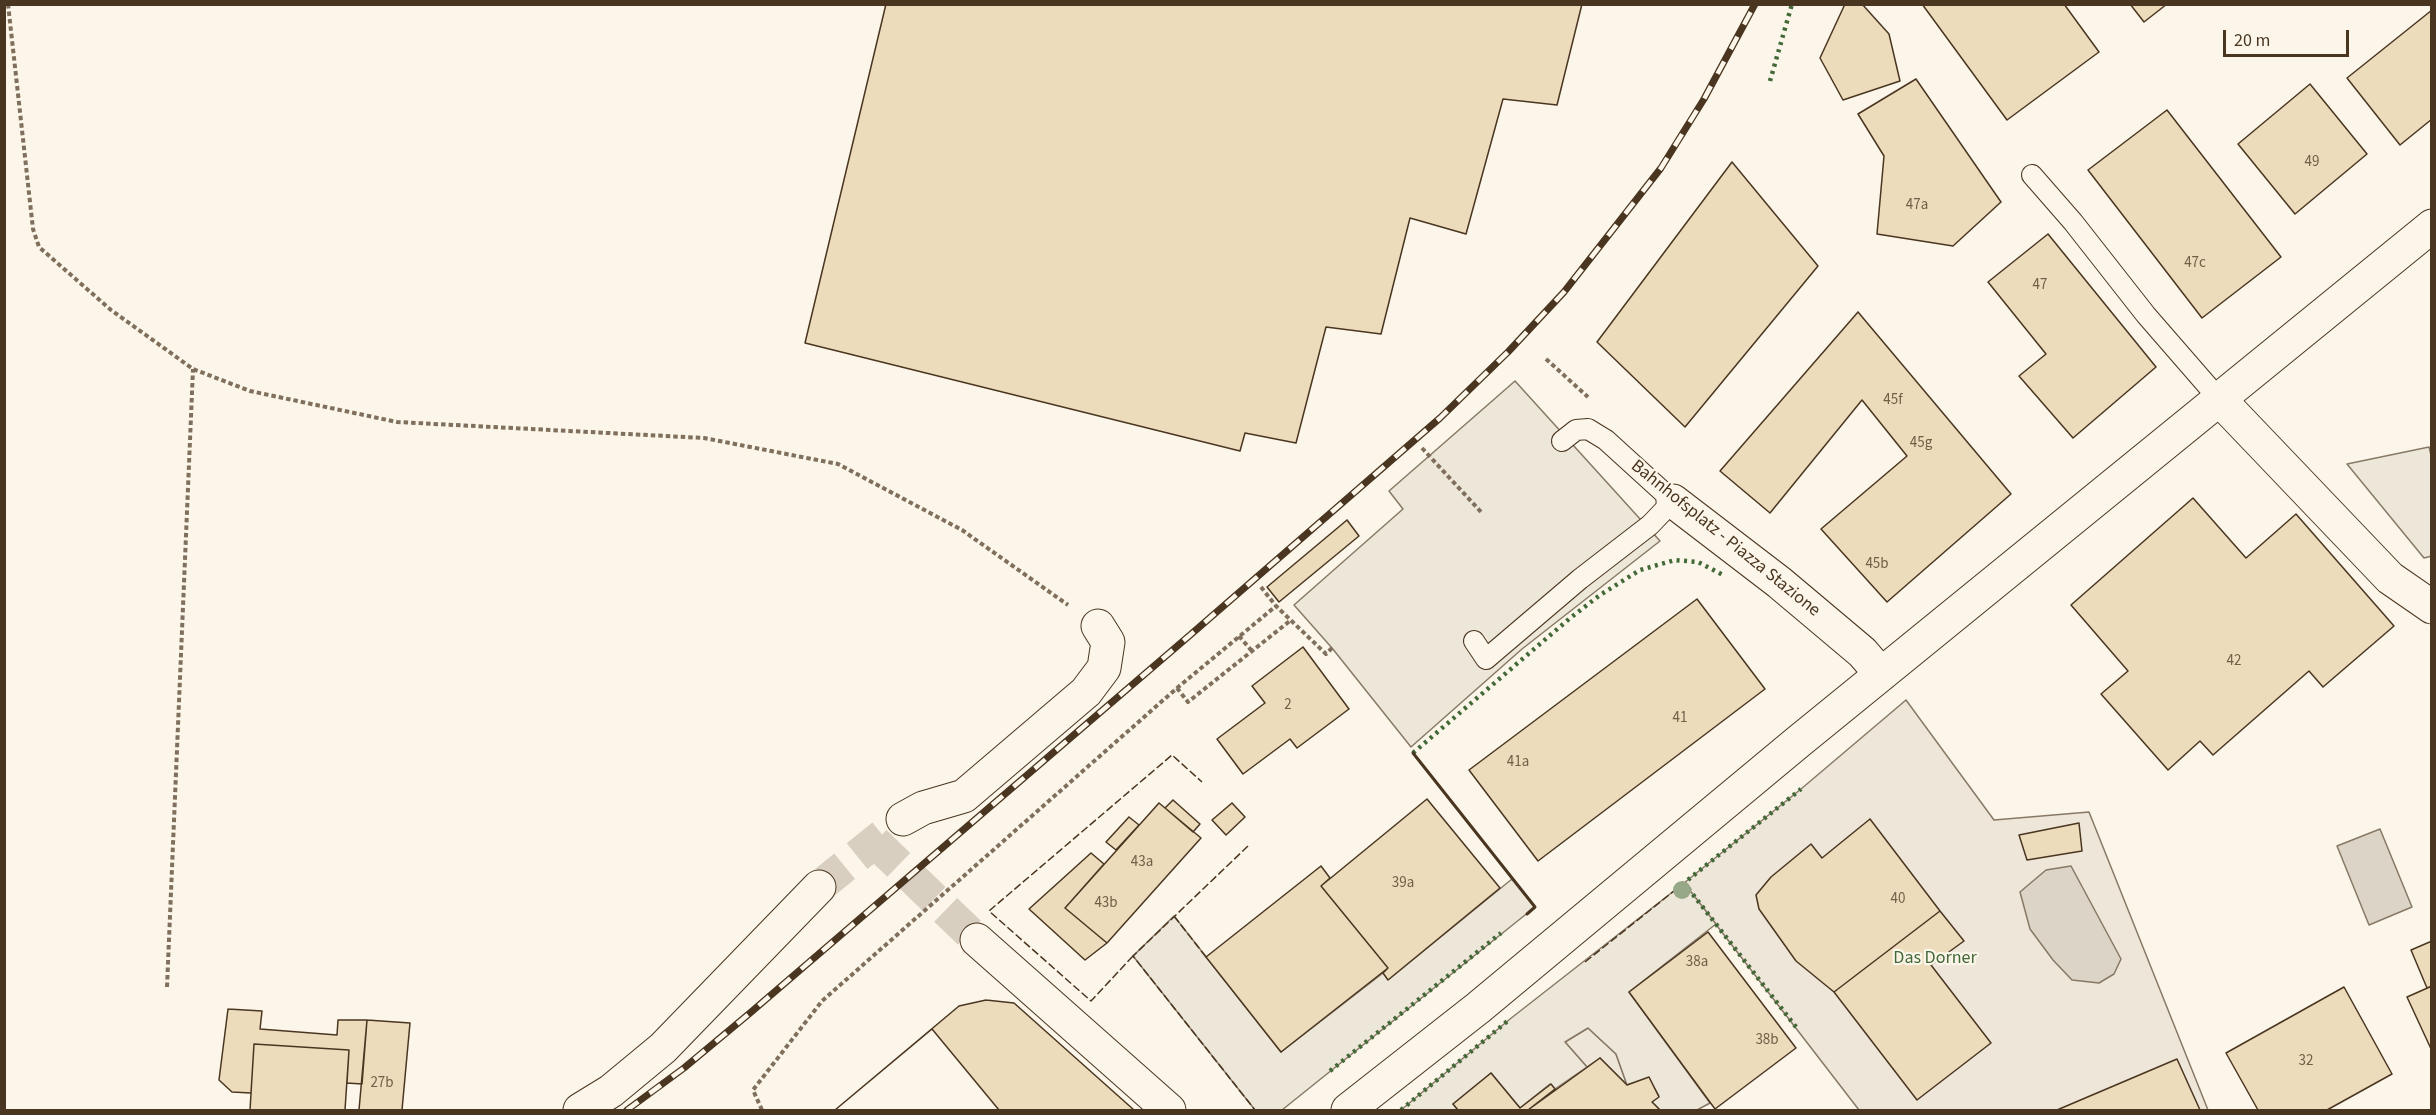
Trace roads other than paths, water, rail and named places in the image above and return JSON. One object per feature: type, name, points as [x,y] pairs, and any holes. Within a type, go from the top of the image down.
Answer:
[{"type":"street","points":[[1348,1110],[1478,1008],[1881,674],[2432,226]]},
{"type":"street","points":[[2219,399],[2390,578],[2432,607]]},
{"type":"street","name":"Bahnhofsplatz - Piazza Stazione","points":[[1673,501],[1780,583],[1862,652],[1881,674]]},
{"type":"street","points":[[903,819],[923,808],[964,796],[1086,692],[1104,668],[1108,642],[1098,626]]},
{"type":"street","points":[[580,1110],[611,1091],[663,1048],[819,887]]},
{"type":"street","points":[[977,940],[1169,1110]]},
{"type":"lane","points":[[2031,175],[2073,222],[2146,315],[2219,399]]},
{"type":"lane","name":"Bahnhofsplatz - Piazza Stazione","points":[[1562,441],[1576,430],[1588,429],[1606,440],[1673,501]]},
{"type":"lane","points":[[1474,641],[1486,659],[1581,579],[1650,525],[1673,501]]},
{"type":"tunnel","points":[[819,887],[892,828]]},
{"type":"tunnel","points":[[875,842],[977,940]]},
{"type":"railway","points":[[627,1110],[684,1068],[750,1013],[1189,636],[1440,418],[1508,352],[1564,292],[1661,168],[1704,99],[1755,4]]},
{"type":"park label","name":"Das Dorner","points":[[1935,959]]}]
